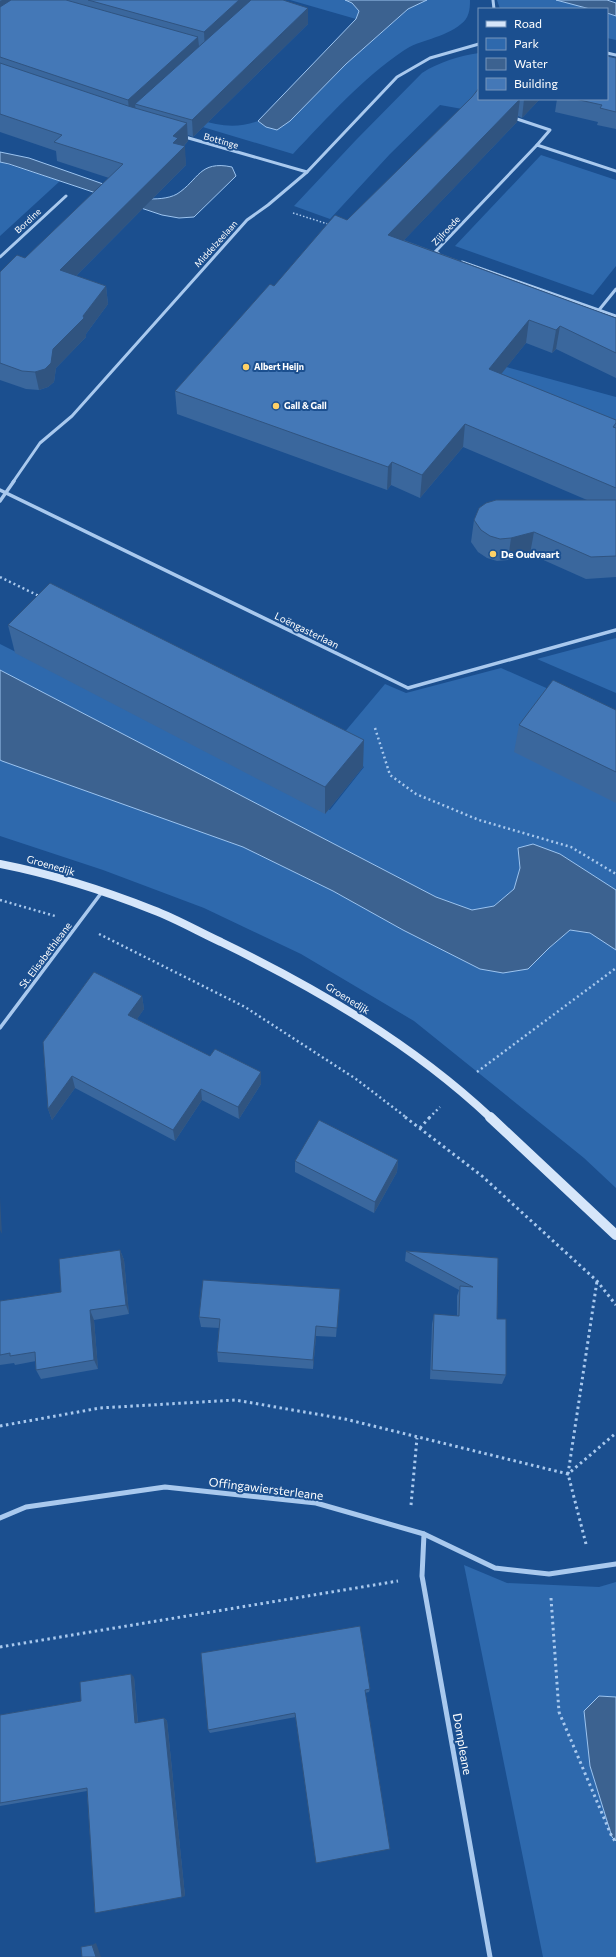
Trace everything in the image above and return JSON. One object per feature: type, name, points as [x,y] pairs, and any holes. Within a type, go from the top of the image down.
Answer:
[{"type":"main road","name":"Groenedijk","points":[[0,858],[16,867]]},
{"type":"main road","name":"Groenedijk","points":[[0,864],[16,867],[102,892],[154,910],[277,969],[361,1018],[458,1087],[616,1234]]},
{"type":"street","name":"Middelzeelaan","points":[[0,500],[40,444],[72,416],[247,220],[268,205],[307,172],[397,77],[430,58],[478,44]]},
{"type":"street","name":"Zijlroede","points":[[443,255],[435,252],[550,130],[507,116]]},
{"type":"street","name":"Bottinge","points":[[177,135],[307,172]]},
{"type":"street","points":[[537,145],[616,171]]},
{"type":"street","name":"Bordine","points":[[0,257],[66,196]]},
{"type":"street","points":[[458,260],[616,316]]},
{"type":"street","points":[[599,310],[616,289]]},
{"type":"street","points":[[0,490],[5,492]]},
{"type":"street","name":"Loëngasterlaan","points":[[5,492],[408,688],[616,630]]},
{"type":"street","name":"St. Elisabethleane","points":[[0,1028],[102,892]]},
{"type":"street","name":"Offingawiersterleane","points":[[0,1518],[26,1507],[165,1487],[316,1503],[424,1534],[495,1568],[550,1574],[616,1564]]},
{"type":"street","name":"Dompleane","points":[[424,1534],[422,1576],[490,1957]]},
{"type":"path","points":[[268,205],[334,226]]},
{"type":"path","points":[[0,577],[47,600]]},
{"type":"path","points":[[375,728],[390,774],[416,794],[479,820],[571,847],[616,874]]},
{"type":"path","points":[[0,900],[38,910],[104,936],[245,1007],[356,1079],[482,1176],[596,1281],[616,1305]]},
{"type":"path","points":[[420,1128],[458,1087],[616,968]]},
{"type":"path","points":[[592,1568],[568,1474],[596,1281]]},
{"type":"path","points":[[0,1426],[100,1408],[235,1400],[345,1419],[417,1438],[568,1474]]},
{"type":"path","points":[[568,1474],[616,1433]]},
{"type":"path","points":[[408,1530],[417,1438]]},
{"type":"path","points":[[550,1574],[559,1712],[612,1837],[616,1842]]},
{"type":"path","points":[[0,1647],[422,1576]]},
{"type":"green space","points":[[290,0],[345,0],[352,3],[359,11],[356,19]]},
{"type":"green space","points":[[427,0],[470,0],[470,7],[464,22],[447,33],[403,51],[359,86],[293,154],[166,116],[166,109],[212,123],[234,126],[258,121],[266,127],[290,121],[346,64],[408,9]]},
{"type":"green space","points":[[497,0],[556,0],[586,8],[500,8]]},
{"type":"green space","points":[[608,13],[616,16],[616,40],[608,38]]},
{"type":"green space","points":[[478,53],[478,98],[468,110],[440,105],[390,154],[330,219],[294,206],[422,73],[449,60]]},
{"type":"green space","points":[[541,155],[616,180],[616,266],[593,295],[455,246]]},
{"type":"green space","points":[[0,162],[60,181],[0,236]]},
{"type":"green space","points":[[499,365],[616,397],[616,426],[480,385]]},
{"type":"green space","points":[[616,638],[616,693],[537,659]]},
{"type":"green space","points":[[0,644],[330,810],[364,767],[333,746],[385,684],[406,693],[501,668],[616,719],[616,890],[560,854],[518,848],[520,868],[514,889],[494,906],[472,910],[436,897],[0,670]]},
{"type":"green space","points":[[0,760],[243,847],[333,891],[403,930],[480,969],[549,948],[570,930],[583,932],[606,941],[616,950],[616,1188],[584,1158],[414,1021],[301,954],[204,908],[103,870],[0,836]]},
{"type":"green space","points":[[464,1565],[507,1583],[599,1587],[616,1582],[616,1697],[599,1696],[590,1766],[612,1837],[616,1841],[616,1957],[543,1957]]},
{"type":"water","points":[[345,0],[427,0],[408,9],[346,64],[290,121],[277,130],[266,127],[258,121],[356,19],[359,11],[352,3]]},
{"type":"water","points":[[556,0],[607,0],[616,3],[616,16],[608,13],[608,8],[586,8]]},
{"type":"water","points":[[0,152],[29,158],[146,199],[158,199],[173,196],[184,189],[200,173],[213,166],[232,167],[236,176],[194,217],[179,218],[162,215],[0,162]]},
{"type":"water","points":[[0,670],[436,897],[472,910],[494,906],[514,889],[520,868],[518,848],[533,844],[560,854],[616,890],[616,950],[590,933],[570,930],[528,969],[503,973],[480,969],[403,930],[333,891],[243,847],[2,761],[0,760]]},
{"type":"water","points":[[599,1696],[616,1697],[616,1841],[612,1837],[590,1766],[584,1711]]},
{"type":"building","points":[[11,0],[66,0],[198,37],[128,100],[0,57],[0,7]]},
{"type":"building","points":[[88,0],[239,0],[204,32]]},
{"type":"building","points":[[251,0],[283,0],[308,8],[192,120],[135,104]]},
{"type":"building","points":[[608,56],[616,58],[616,112],[600,108],[602,105],[580,100],[608,100]]},
{"type":"building","points":[[0,63],[128,106],[187,123],[173,136],[178,138],[173,143],[185,146],[60,270],[106,286],[83,316],[84,318],[53,349],[51,363],[45,369],[35,372],[22,371],[0,363],[0,272],[17,255],[25,258],[123,164],[54,142],[62,135],[0,114]]},
{"type":"building","points":[[478,89],[478,100],[519,100],[388,235],[616,318],[616,353],[560,326],[556,330],[529,320],[489,369],[616,420],[613,427],[616,428],[616,488],[465,424],[422,475],[392,462],[388,467],[175,391],[270,284],[274,286],[335,215],[347,220],[472,97]]},
{"type":"building","points":[[496,500],[616,500],[616,556],[591,557],[534,532],[511,538],[500,539],[490,536],[481,530],[474,520],[479,508],[486,503]]},
{"type":"building","points":[[50,583],[364,740],[325,787],[8,625]]},
{"type":"building","points":[[553,680],[616,710],[616,772],[519,725]]},
{"type":"building","points":[[94,972],[142,996],[128,1015],[210,1056],[215,1049],[261,1072],[238,1107],[201,1089],[173,1130],[72,1076],[48,1109],[43,1042]]},
{"type":"building","points":[[319,1120],[398,1160],[375,1202],[295,1161]]},
{"type":"building","points":[[120,1250],[126,1305],[90,1310],[94,1360],[36,1370],[35,1352],[10,1356],[10,1353],[0,1355],[0,1301],[61,1292],[59,1259]]},
{"type":"building","points":[[406,1251],[498,1258],[497,1319],[506,1319],[506,1375],[432,1370],[434,1314],[459,1316],[460,1286],[473,1287]]},
{"type":"building","points":[[203,1280],[340,1289],[337,1328],[316,1326],[313,1360],[217,1352],[220,1319],[199,1317]]},
{"type":"building","points":[[360,1626],[370,1689],[365,1690],[390,1849],[316,1863],[295,1713],[208,1730],[201,1653]]},
{"type":"building","points":[[131,1674],[135,1723],[164,1718],[182,1897],[95,1913],[87,1788],[0,1803],[0,1715],[81,1701],[80,1682]]},
{"type":"building","points":[[92,1945],[96,1957],[82,1957],[81,1947]]},
{"type":"place","name":"Albert Heijn","points":[[246,367]]},
{"type":"place","name":"Gall & Gall","points":[[276,406]]},
{"type":"place","name":"De Oudvaart","points":[[493,554]]}]
